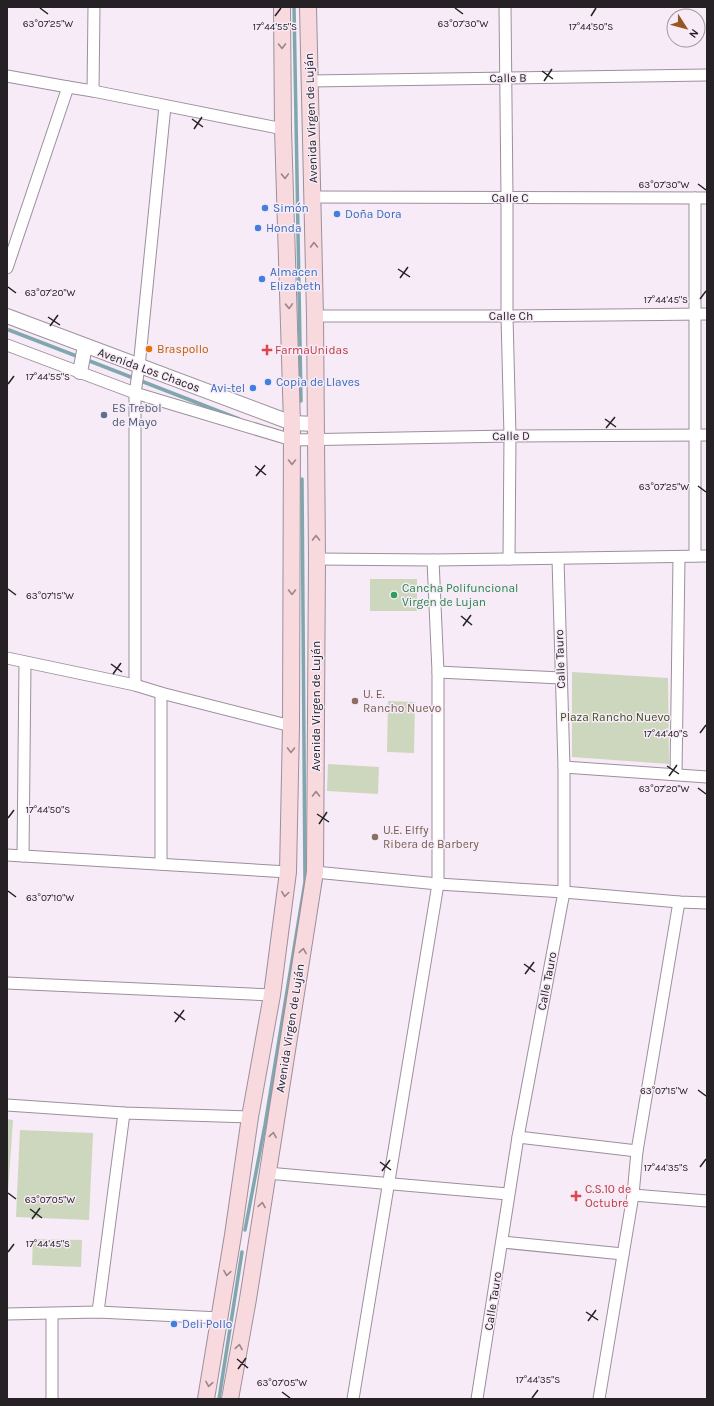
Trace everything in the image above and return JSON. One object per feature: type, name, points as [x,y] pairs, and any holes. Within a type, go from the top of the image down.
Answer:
[{"type":"main road","name":"Avenida Virgen de Luján","points":[[206,1399],[233,1235],[250,1117],[272,996],[288,872],[291,726],[292,423],[282,7]]},
{"type":"main road","name":"Avenida Virgen de Luján","points":[[230,1399],[258,1238],[267,1173],[316,872],[316,424],[313,197],[308,7]]},
{"type":"main road","points":[[233,1235],[258,1238]]},
{"type":"street","points":[[93,91],[94,7]]},
{"type":"street","points":[[505,7],[507,316],[510,436],[509,559]]},
{"type":"street","name":"Calle B","points":[[310,81],[707,75]]},
{"type":"street","points":[[7,76],[93,91],[284,129]]},
{"type":"street","points":[[7,268],[68,87]]},
{"type":"street","points":[[135,685],[135,390],[139,369],[165,106]]},
{"type":"street","name":"Calle C","points":[[313,197],[707,198]]},
{"type":"street","points":[[695,198],[702,314],[695,435],[695,556]]},
{"type":"street","name":"Calle Ch","points":[[315,316],[702,314]]},
{"type":"street","name":"Avenida Los Chacos","points":[[7,316],[135,390],[292,440],[315,440]]},
{"type":"street","name":"Avenida Los Chacos","points":[[7,345],[139,369],[292,423],[316,424]]},
{"type":"street","name":"Calle D","points":[[315,440],[510,436],[707,435]]},
{"type":"street","points":[[316,559],[433,560],[707,556]]},
{"type":"street","points":[[676,774],[678,557]]},
{"type":"street","name":"Calle Tauro","points":[[477,1399],[502,1242],[508,1194],[564,892],[564,767],[558,559]]},
{"type":"street","points":[[352,1399],[438,884],[438,672],[433,560]]},
{"type":"street","points":[[7,658],[24,663],[135,685],[160,693],[291,726]]},
{"type":"street","points":[[24,663],[24,856]]},
{"type":"street","points":[[438,672],[561,678]]},
{"type":"street","points":[[160,693],[161,864]]},
{"type":"street","points":[[564,767],[707,777]]},
{"type":"street","points":[[7,855],[288,872]]},
{"type":"street","points":[[316,872],[438,884],[707,903]]},
{"type":"street","points":[[599,1399],[633,1195],[637,1151],[679,902]]},
{"type":"street","points":[[7,983],[272,996]]},
{"type":"street","points":[[7,1105],[124,1113],[250,1117]]},
{"type":"street","points":[[98,1312],[124,1113]]},
{"type":"street","points":[[518,1137],[637,1151]]},
{"type":"street","points":[[267,1173],[508,1194]]},
{"type":"street","points":[[633,1195],[707,1201]]},
{"type":"street","points":[[502,1242],[623,1254]]},
{"type":"street","points":[[7,1314],[98,1312],[220,1318]]},
{"type":"street","points":[[52,1314],[52,1399]]},
{"type":"green space","name":"Cancha Polifuncional Virgen de Lujan","points":[[370,579],[417,579],[417,611],[370,611]]},
{"type":"green space","name":"Plaza Rancho Nuevo","points":[[572,672],[668,678],[669,764],[572,757]]},
{"type":"green space","points":[[388,701],[415,702],[414,753],[387,752]]},
{"type":"green space","points":[[328,764],[379,767],[378,794],[327,791]]},
{"type":"green space","points":[[7,1119],[13,1120],[7,1206]]},
{"type":"green space","points":[[20,1130],[93,1133],[89,1220],[16,1217]]},
{"type":"green space","points":[[33,1239],[82,1240],[81,1267],[32,1265]]},
{"type":"waterway","points":[[294,7],[301,401]]},
{"type":"waterway","points":[[9,330],[79,357]]},
{"type":"waterway","points":[[87,360],[239,419]]},
{"type":"waterway","points":[[245,1230],[265,1125],[305,882],[302,479]]},
{"type":"waterway","points":[[219,1399],[242,1252]]},
{"type":"place","name":"Simón","points":[[265,208]]},
{"type":"place","name":"Doña Dora","points":[[337,214]]},
{"type":"place","name":"Honda","points":[[258,228]]},
{"type":"place","name":"Almacen Elizabeth","points":[[262,279]]},
{"type":"place","name":"Braspollo","points":[[149,349]]},
{"type":"place","name":"FarmaUnidas","points":[[267,350]]},
{"type":"place","name":"Copia de Llaves","points":[[268,382]]},
{"type":"place","name":"Avi-tel","points":[[253,388]]},
{"type":"place","name":"ES Trebol de Mayo","points":[[104,415]]},
{"type":"place","name":"Cancha Polifuncional Virgen de Lujan","points":[[394,595]]},
{"type":"place","name":"U. E. Rancho Nuevo","points":[[355,701]]},
{"type":"place","name":"U.E. Elffy Ribera de Barbery","points":[[375,837]]},
{"type":"place","name":"C.S.10 de Octubre","points":[[576,1196]]},
{"type":"place","name":"Deli Pollo","points":[[174,1324]]}]
